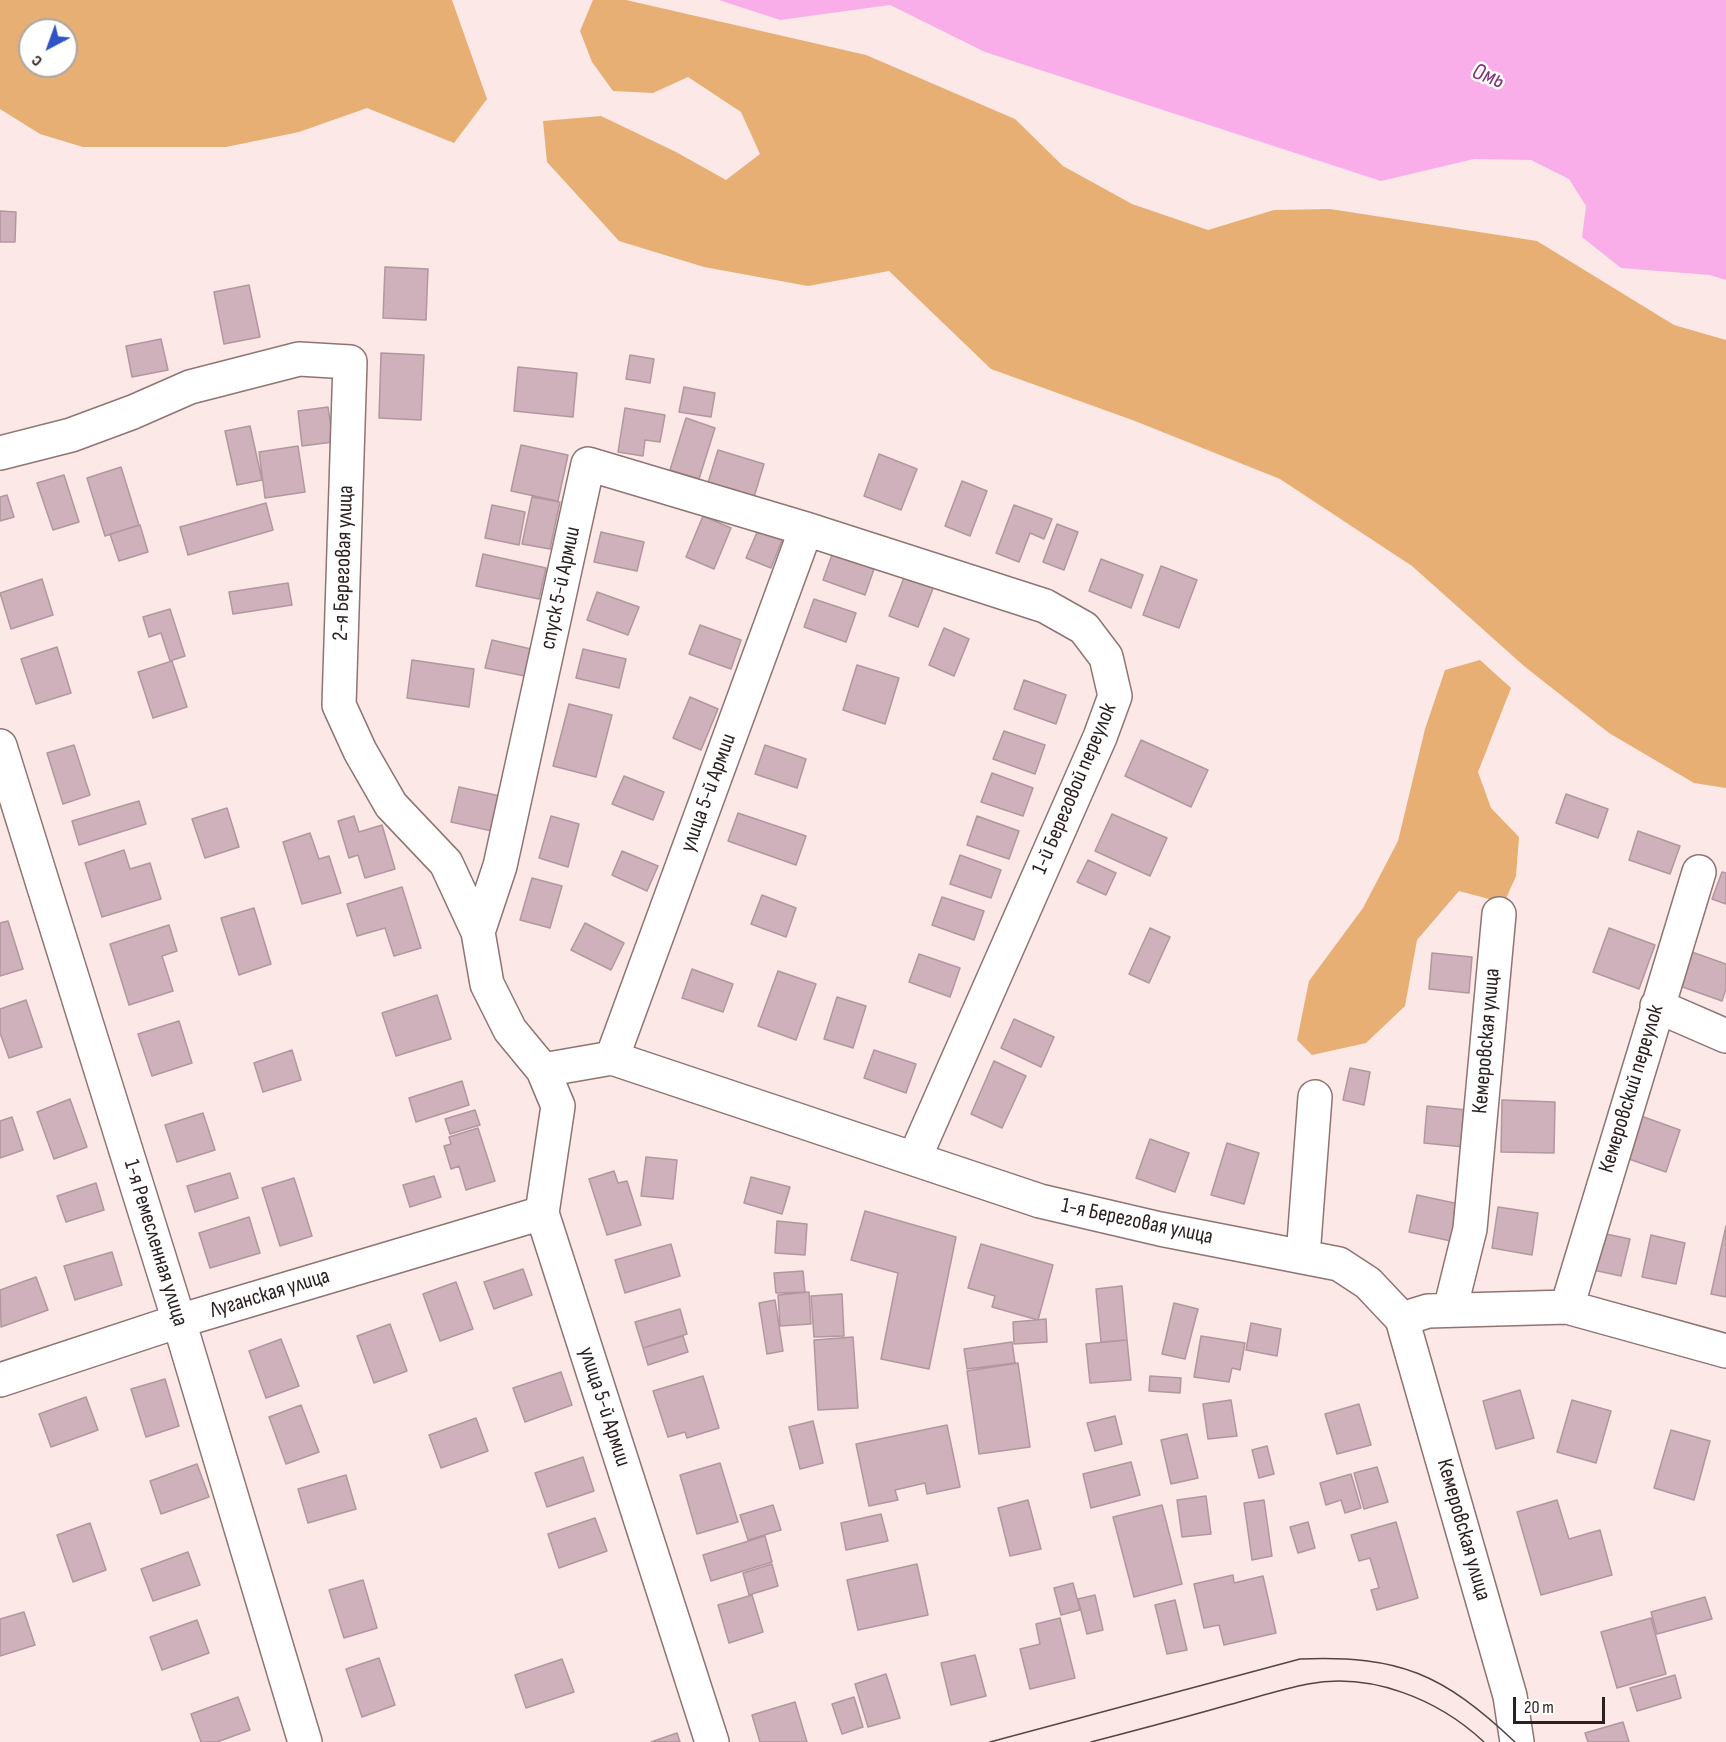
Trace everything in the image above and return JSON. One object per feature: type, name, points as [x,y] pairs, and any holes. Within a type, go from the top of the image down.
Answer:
[{"type":"street","name":"2-я Береговая улица","points":[[0,453],[71,435],[201,384],[299,359],[350,362],[339,705],[360,751],[392,805],[446,863],[478,932],[486,984],[510,1030],[543,1070]]},
{"type":"street","name":"спуск 5-й Армии","points":[[478,932],[500,866],[588,464],[806,529]]},
{"type":"street","name":"улица 5-й Армии","points":[[612,1058],[806,529]]},
{"type":"street","name":"1-й Береговой переулок","points":[[806,529],[1046,606],[1084,628],[1106,657],[1114,696],[1095,748],[915,1157]]},
{"type":"street","name":"1-я Ремесленная улица","points":[[0,746],[179,1321],[305,1742]]},
{"type":"street","name":"Кемеровский переулок","points":[[1567,1306],[1699,872]]},
{"type":"street","name":"Кемеровская улица","points":[[1450,1310],[1470,1229],[1499,914]]},
{"type":"street","points":[[1657,1006],[1726,1036]]},
{"type":"street","name":"1-я Береговая улица","points":[[543,1070],[612,1058],[915,1157],[1040,1201],[1160,1229],[1339,1264],[1368,1283],[1402,1319]]},
{"type":"street","name":"улица 5-й Армии","points":[[543,1070],[558,1106],[542,1213],[712,1742]]},
{"type":"street","points":[[1303,1256],[1315,1097]]},
{"type":"street","name":"Луганская улица","points":[[0,1380],[179,1321],[542,1213]]},
{"type":"street","points":[[1402,1319],[1428,1311],[1567,1306],[1726,1350]]},
{"type":"street","name":"Кемеровская улица","points":[[1402,1319],[1510,1696],[1517,1742]]},
{"type":"shaded area","points":[[0,0],[452,0],[487,99],[454,143],[367,108],[299,132],[226,147],[83,147],[40,134],[0,109]]},
{"type":"shaded area","points":[[593,0],[626,0],[866,55],[1015,119],[1063,166],[1132,204],[1208,230],[1274,210],[1330,209],[1537,241],[1674,325],[1726,340],[1726,788],[1694,783],[1609,733],[1524,666],[1412,566],[1280,479],[1135,421],[991,369],[889,271],[808,286],[704,267],[619,241],[547,162],[543,121],[601,116],[676,152],[726,180],[760,154],[741,112],[688,77],[653,93],[613,91],[592,62],[580,31]]},
{"type":"shaded area","points":[[1480,660],[1511,688],[1478,772],[1491,808],[1519,837],[1516,876],[1504,903],[1459,891],[1417,940],[1405,1006],[1366,1043],[1312,1055],[1297,1040],[1309,981],[1363,908],[1398,841],[1425,729],[1445,670]]},
{"type":"water","name":"Омь","points":[[719,0],[1726,0],[1726,280],[1710,275],[1621,268],[1582,237],[1586,206],[1569,179],[1531,160],[1474,159],[1381,181],[985,52],[890,5],[780,20]]},
{"type":"building","points":[[0,211],[16,212],[15,242],[0,242]]},
{"type":"building","points":[[385,267],[428,269],[426,320],[383,318]]},
{"type":"building","points":[[249,285],[260,337],[224,344],[214,292]]},
{"type":"building","points":[[161,339],[168,370],[132,377],[126,346]]},
{"type":"building","points":[[381,353],[424,355],[421,420],[379,418]]},
{"type":"building","points":[[630,355],[654,359],[650,383],[626,379]]},
{"type":"building","points":[[518,367],[577,373],[573,417],[514,411]]},
{"type":"building","points":[[684,387],[715,393],[711,417],[679,412]]},
{"type":"building","points":[[328,407],[333,442],[302,446],[298,411]]},
{"type":"building","points":[[625,408],[665,415],[660,442],[645,440],[643,456],[618,452]]},
{"type":"building","points":[[686,418],[715,428],[699,479],[670,470]]},
{"type":"building","points":[[250,426],[262,480],[237,485],[225,431]]},
{"type":"building","points":[[521,445],[568,455],[558,501],[511,491]]},
{"type":"building","points":[[298,446],[305,492],[265,498],[259,452]]},
{"type":"building","points":[[718,450],[764,464],[754,497],[708,483]]},
{"type":"building","points":[[879,454],[917,469],[901,510],[864,496]]},
{"type":"building","points":[[121,467],[139,525],[105,536],[87,478]]},
{"type":"building","points":[[64,475],[79,522],[53,530],[37,483]]},
{"type":"building","points":[[962,481],[987,491],[970,536],[945,526]]},
{"type":"building","points":[[7,495],[14,517],[0,521],[0,497]]},
{"type":"building","points":[[532,497],[560,502],[550,549],[522,544]]},
{"type":"building","points":[[266,503],[273,530],[188,555],[180,527]]},
{"type":"building","points":[[492,505],[525,512],[519,545],[485,538]]},
{"type":"building","points":[[1014,505],[1052,519],[1044,539],[1030,533],[1019,562],[996,553]]},
{"type":"building","points":[[703,516],[731,528],[714,569],[686,557]]},
{"type":"building","points":[[761,523],[785,533],[771,568],[746,558]]},
{"type":"building","points":[[1057,524],[1078,532],[1064,570],[1043,562]]},
{"type":"building","points":[[140,525],[148,552],[119,561],[110,534]]},
{"type":"building","points":[[601,532],[644,542],[637,571],[594,562]]},
{"type":"building","points":[[833,552],[875,566],[865,595],[823,580]]},
{"type":"building","points":[[483,554],[546,568],[539,599],[476,586]]},
{"type":"building","points":[[1101,559],[1143,575],[1131,608],[1089,591]]},
{"type":"building","points":[[1161,566],[1197,580],[1179,628],[1143,615]]},
{"type":"building","points":[[905,575],[934,586],[918,627],[889,616]]},
{"type":"building","points":[[42,579],[53,615],[11,629],[0,593]]},
{"type":"building","points":[[288,583],[292,605],[233,614],[229,592]]},
{"type":"building","points":[[597,592],[639,607],[628,635],[587,620]]},
{"type":"building","points":[[814,599],[856,613],[846,642],[804,627]]},
{"type":"building","points":[[170,609],[185,656],[170,661],[161,633],[149,637],[143,617]]},
{"type":"building","points":[[700,625],[741,640],[731,669],[689,654]]},
{"type":"building","points":[[944,628],[969,639],[954,676],[929,665]]},
{"type":"building","points":[[492,640],[531,649],[525,676],[485,668]]},
{"type":"building","points":[[57,647],[71,693],[36,704],[21,659]]},
{"type":"building","points":[[583,649],[626,659],[619,688],[576,678]]},
{"type":"building","points":[[412,660],[474,669],[469,707],[407,698]]},
{"type":"building","points":[[172,661],[187,707],[153,718],[138,672]]},
{"type":"building","points":[[857,665],[899,678],[885,724],[843,710]]},
{"type":"building","points":[[1024,680],[1066,695],[1056,724],[1014,709]]},
{"type":"building","points":[[690,697],[718,709],[701,750],[673,738]]},
{"type":"building","points":[[569,704],[612,715],[596,777],[553,766]]},
{"type":"building","points":[[1004,731],[1045,745],[1035,774],[993,759]]},
{"type":"building","points":[[1141,740],[1208,770],[1191,807],[1125,776]]},
{"type":"building","points":[[74,745],[90,795],[63,804],[47,753]]},
{"type":"building","points":[[765,745],[806,759],[797,788],[755,774]]},
{"type":"building","points":[[992,773],[1033,788],[1023,816],[981,802]]},
{"type":"building","points":[[624,776],[664,792],[653,820],[612,804]]},
{"type":"building","points":[[459,787],[500,796],[492,831],[451,822]]},
{"type":"building","points":[[1566,794],[1608,809],[1598,838],[1556,823]]},
{"type":"building","points":[[139,801],[146,824],[79,845],[72,821]]},
{"type":"building","points":[[227,808],[239,847],[205,858],[192,819]]},
{"type":"building","points":[[738,813],[806,836],[796,865],[728,841]]},
{"type":"building","points":[[1112,814],[1167,838],[1150,876],[1095,851]]},
{"type":"building","points":[[354,816],[359,832],[382,825],[395,869],[365,878],[358,855],[349,858],[338,821]]},
{"type":"building","points":[[551,816],[579,824],[568,867],[539,858]]},
{"type":"building","points":[[977,816],[1019,831],[1009,859],[967,845]]},
{"type":"building","points":[[1638,831],[1680,846],[1670,874],[1629,860]]},
{"type":"building","points":[[310,833],[319,859],[329,856],[341,893],[302,904],[283,842]]},
{"type":"building","points":[[124,850],[130,869],[150,863],[161,899],[102,917],[85,863]]},
{"type":"building","points":[[622,851],[658,866],[647,891],[612,875]]},
{"type":"building","points":[[960,855],[1001,870],[991,898],[950,884]]},
{"type":"building","points":[[1088,860],[1116,873],[1106,895],[1077,882]]},
{"type":"building","points":[[1722,872],[1726,873],[1726,904],[1712,899]]},
{"type":"building","points":[[532,878],[562,886],[550,928],[520,920]]},
{"type":"building","points":[[402,887],[421,948],[394,956],[385,928],[357,936],[347,904]]},
{"type":"building","points":[[762,895],[796,908],[786,937],[751,924]]},
{"type":"building","points":[[942,897],[984,911],[974,940],[932,925]]},
{"type":"building","points":[[254,908],[271,964],[239,975],[221,918]]},
{"type":"building","points":[[8,921],[23,969],[0,976],[0,923]]},
{"type":"building","points":[[585,923],[624,943],[611,970],[571,950]]},
{"type":"building","points":[[169,925],[177,951],[162,956],[173,991],[129,1005],[110,944]]},
{"type":"building","points":[[1150,928],[1170,937],[1149,983],[1129,974]]},
{"type":"building","points":[[1609,928],[1655,945],[1639,989],[1593,972]]},
{"type":"building","points":[[1689,951],[1726,964],[1726,989],[1722,1001],[1677,985]]},
{"type":"building","points":[[1432,953],[1472,957],[1469,993],[1429,989]]},
{"type":"building","points":[[919,954],[960,968],[950,997],[909,982]]},
{"type":"building","points":[[692,969],[733,984],[723,1012],[682,998]]},
{"type":"building","points":[[778,971],[816,984],[796,1040],[758,1026]]},
{"type":"building","points":[[437,995],[451,1039],[396,1056],[382,1013]]},
{"type":"building","points":[[837,997],[866,1006],[853,1048],[824,1039]]},
{"type":"building","points":[[26,1000],[42,1047],[9,1058],[0,1033],[0,1009]]},
{"type":"building","points":[[1014,1019],[1054,1037],[1041,1067],[1001,1048]]},
{"type":"building","points":[[179,1021],[192,1063],[152,1076],[138,1034]]},
{"type":"building","points":[[292,1050],[301,1080],[263,1092],[254,1063]]},
{"type":"building","points":[[874,1050],[916,1064],[906,1093],[864,1078]]},
{"type":"building","points":[[994,1061],[1026,1076],[1002,1128],[971,1114]]},
{"type":"building","points":[[1350,1068],[1370,1072],[1364,1105],[1343,1100]]},
{"type":"building","points":[[462,1081],[469,1105],[416,1122],[409,1098]]},
{"type":"building","points":[[70,1099],[87,1147],[54,1159],[37,1112]]},
{"type":"building","points":[[1502,1100],[1555,1102],[1554,1153],[1501,1152]]},
{"type":"building","points":[[1427,1106],[1467,1110],[1464,1147],[1424,1143]]},
{"type":"building","points":[[475,1110],[480,1125],[450,1134],[445,1119]]},
{"type":"building","points":[[203,1113],[215,1150],[177,1162],[165,1125]]},
{"type":"building","points":[[1641,1116],[1680,1130],[1666,1172],[1626,1158]]},
{"type":"building","points":[[12,1117],[23,1150],[0,1158],[0,1121]]},
{"type":"building","points":[[478,1128],[495,1181],[466,1190],[459,1166],[451,1169],[444,1146],[451,1144],[449,1137]]},
{"type":"building","points":[[1150,1139],[1189,1153],[1175,1192],[1136,1178]]},
{"type":"building","points":[[1227,1143],[1259,1153],[1244,1204],[1211,1195]]},
{"type":"building","points":[[646,1157],[677,1160],[673,1199],[641,1196]]},
{"type":"building","points":[[614,1171],[618,1183],[627,1181],[641,1225],[607,1235],[589,1179]]},
{"type":"building","points":[[230,1173],[238,1198],[195,1212],[187,1186]]},
{"type":"building","points":[[434,1176],[441,1197],[410,1207],[403,1185]]},
{"type":"building","points":[[751,1177],[790,1187],[782,1214],[744,1203]]},
{"type":"building","points":[[294,1178],[312,1236],[280,1246],[262,1188]]},
{"type":"building","points":[[96,1183],[104,1210],[66,1222],[57,1196]]},
{"type":"building","points":[[1417,1195],[1459,1204],[1451,1241],[1409,1232]]},
{"type":"building","points":[[1498,1207],[1538,1213],[1532,1255],[1492,1248]]},
{"type":"building","points":[[865,1211],[956,1237],[929,1369],[881,1359],[898,1273],[851,1260]]},
{"type":"building","points":[[249,1217],[260,1253],[210,1268],[199,1233]]},
{"type":"building","points":[[777,1221],[807,1224],[805,1255],[775,1253]]},
{"type":"building","points":[[1726,1226],[1726,1297],[1711,1294]]},
{"type":"building","points":[[1601,1233],[1630,1239],[1621,1276],[1593,1270]]},
{"type":"building","points":[[1651,1235],[1685,1243],[1676,1284],[1642,1277]]},
{"type":"building","points":[[671,1244],[680,1276],[625,1293],[615,1260]]},
{"type":"building","points":[[981,1244],[1053,1265],[1038,1320],[992,1307],[995,1296],[968,1288]]},
{"type":"building","points":[[112,1252],[122,1285],[75,1300],[64,1266]]},
{"type":"building","points":[[523,1269],[532,1295],[494,1309],[484,1282]]},
{"type":"building","points":[[803,1271],[805,1292],[776,1293],[774,1273]]},
{"type":"building","points":[[36,1277],[48,1310],[1,1327],[0,1290]]},
{"type":"building","points":[[456,1282],[473,1329],[440,1341],[423,1294]]},
{"type":"building","points":[[1122,1286],[1127,1340],[1101,1342],[1096,1289]]},
{"type":"building","points":[[809,1292],[811,1324],[780,1326],[778,1295]]},
{"type":"building","points":[[842,1294],[844,1336],[814,1337],[811,1296]]},
{"type":"building","points":[[775,1300],[783,1351],[767,1354],[759,1303]]},
{"type":"building","points":[[1174,1303],[1198,1309],[1185,1359],[1162,1354]]},
{"type":"building","points":[[680,1309],[687,1334],[643,1348],[635,1322]]},
{"type":"building","points":[[1046,1319],[1047,1342],[1014,1344],[1013,1322]]},
{"type":"building","points":[[1251,1323],[1281,1329],[1277,1356],[1246,1350]]},
{"type":"building","points":[[390,1324],[407,1371],[374,1383],[357,1336]]},
{"type":"building","points":[[683,1336],[688,1352],[648,1365],[643,1348]]},
{"type":"building","points":[[1201,1336],[1245,1343],[1240,1370],[1232,1368],[1229,1382],[1194,1377]]},
{"type":"building","points":[[853,1337],[858,1408],[818,1410],[814,1340]]},
{"type":"building","points":[[281,1339],[299,1386],[266,1398],[249,1351]]},
{"type":"building","points":[[1127,1340],[1131,1380],[1090,1383],[1086,1344]]},
{"type":"building","points":[[1012,1342],[1015,1363],[967,1369],[964,1349]]},
{"type":"building","points":[[1018,1363],[1030,1447],[979,1454],[967,1371]]},
{"type":"building","points":[[561,1372],[572,1405],[525,1422],[513,1388]]},
{"type":"building","points":[[703,1376],[719,1428],[687,1438],[685,1432],[668,1437],[653,1391]]},
{"type":"building","points":[[1150,1376],[1181,1378],[1180,1393],[1149,1391]]},
{"type":"building","points":[[165,1379],[179,1426],[146,1437],[131,1389]]},
{"type":"building","points":[[1520,1390],[1534,1438],[1496,1449],[1483,1401]]},
{"type":"building","points":[[86,1397],[98,1430],[51,1447],[39,1414]]},
{"type":"building","points":[[1231,1400],[1237,1436],[1208,1439],[1203,1404]]},
{"type":"building","points":[[1572,1400],[1611,1411],[1596,1463],[1557,1452]]},
{"type":"building","points":[[1359,1404],[1371,1445],[1337,1454],[1325,1414]]},
{"type":"building","points":[[301,1405],[319,1452],[286,1464],[269,1417]]},
{"type":"building","points":[[1115,1416],[1122,1444],[1095,1451],[1087,1423]]},
{"type":"building","points":[[476,1418],[488,1451],[441,1468],[429,1435]]},
{"type":"building","points":[[813,1421],[823,1463],[800,1469],[789,1427]]},
{"type":"building","points":[[947,1425],[960,1487],[927,1494],[925,1483],[895,1490],[898,1500],[869,1506],[856,1444]]},
{"type":"building","points":[[1671,1430],[1710,1441],[1694,1500],[1654,1488]]},
{"type":"building","points":[[1187,1434],[1198,1478],[1171,1484],[1161,1440]]},
{"type":"building","points":[[1267,1446],[1274,1474],[1259,1478],[1252,1450]]},
{"type":"building","points":[[583,1457],[594,1491],[547,1507],[535,1473]]},
{"type":"building","points":[[1131,1462],[1140,1495],[1091,1508],[1083,1474]]},
{"type":"building","points":[[720,1463],[738,1522],[697,1534],[680,1475]]},
{"type":"building","points":[[197,1464],[209,1497],[161,1514],[150,1481]]},
{"type":"building","points":[[1377,1467],[1388,1502],[1364,1509],[1354,1473]]},
{"type":"building","points":[[1351,1474],[1361,1508],[1345,1513],[1341,1500],[1326,1505],[1320,1483]]},
{"type":"building","points":[[346,1475],[356,1509],[308,1523],[298,1489]]},
{"type":"building","points":[[1206,1496],[1211,1534],[1182,1537],[1177,1500]]},
{"type":"building","points":[[1028,1500],[1041,1549],[1010,1556],[998,1508]]},
{"type":"building","points":[[1264,1500],[1272,1556],[1252,1560],[1244,1503]]},
{"type":"building","points":[[1557,1500],[1569,1539],[1600,1530],[1612,1575],[1541,1595],[1517,1512]]},
{"type":"building","points":[[773,1505],[781,1530],[748,1540],[740,1515]]},
{"type":"building","points":[[1162,1505],[1182,1584],[1134,1597],[1113,1517]]},
{"type":"building","points":[[881,1514],[888,1541],[846,1550],[841,1523]]},
{"type":"building","points":[[595,1518],[607,1551],[559,1568],[548,1534]]},
{"type":"building","points":[[1308,1522],[1315,1548],[1298,1553],[1290,1527]]},
{"type":"building","points":[[1396,1522],[1418,1598],[1377,1610],[1371,1590],[1379,1588],[1370,1558],[1359,1561],[1351,1535]]},
{"type":"building","points":[[90,1523],[106,1570],[73,1582],[57,1535]]},
{"type":"building","points":[[765,1536],[772,1562],[711,1581],[703,1555]]},
{"type":"building","points":[[188,1552],[200,1585],[153,1601],[141,1569]]},
{"type":"building","points":[[772,1564],[778,1586],[749,1595],[743,1573]]},
{"type":"building","points":[[917,1564],[928,1615],[858,1630],[847,1580]]},
{"type":"building","points":[[1233,1575],[1234,1583],[1263,1576],[1276,1633],[1224,1645],[1219,1625],[1204,1628],[1194,1584]]},
{"type":"building","points":[[363,1580],[377,1628],[344,1638],[329,1590]]},
{"type":"building","points":[[1073,1583],[1080,1610],[1061,1615],[1054,1588]]},
{"type":"building","points":[[752,1595],[763,1632],[729,1643],[718,1605]]},
{"type":"building","points":[[1095,1595],[1103,1630],[1087,1634],[1078,1599]]},
{"type":"building","points":[[1705,1597],[1712,1619],[1657,1634],[1651,1612]]},
{"type":"building","points":[[1175,1600],[1187,1650],[1167,1654],[1155,1605]]},
{"type":"building","points":[[24,1612],[35,1645],[0,1656],[0,1619]]},
{"type":"building","points":[[1060,1618],[1075,1678],[1030,1689],[1020,1649],[1040,1644],[1036,1624]]},
{"type":"building","points":[[1651,1618],[1666,1674],[1617,1688],[1601,1632]]},
{"type":"building","points":[[197,1620],[209,1653],[162,1670],[150,1637]]},
{"type":"building","points":[[975,1655],[986,1696],[951,1705],[941,1663]]},
{"type":"building","points":[[379,1658],[395,1705],[362,1717],[346,1669]]},
{"type":"building","points":[[562,1659],[574,1692],[526,1708],[515,1675]]},
{"type":"building","points":[[886,1674],[900,1718],[868,1727],[855,1684]]},
{"type":"building","points":[[1675,1675],[1681,1698],[1637,1711],[1630,1688]]},
{"type":"building","points":[[238,1697],[250,1730],[217,1742],[201,1742],[191,1714]]},
{"type":"building","points":[[854,1697],[863,1727],[842,1734],[832,1704]]},
{"type":"building","points":[[795,1702],[807,1742],[760,1742],[752,1715]]},
{"type":"building","points":[[1623,1722],[1629,1742],[1588,1742],[1585,1733]]},
{"type":"building","points":[[677,1733],[680,1742],[651,1742]]},
{"type":"tram line","points":[[990,1742],[1300,1659],[1366,1661],[1418,1674],[1442,1685],[1465,1700],[1515,1742]]},
{"type":"tram line","points":[[1091,1742],[1288,1688],[1332,1681],[1356,1682],[1402,1692],[1446,1713],[1484,1742]]}]
